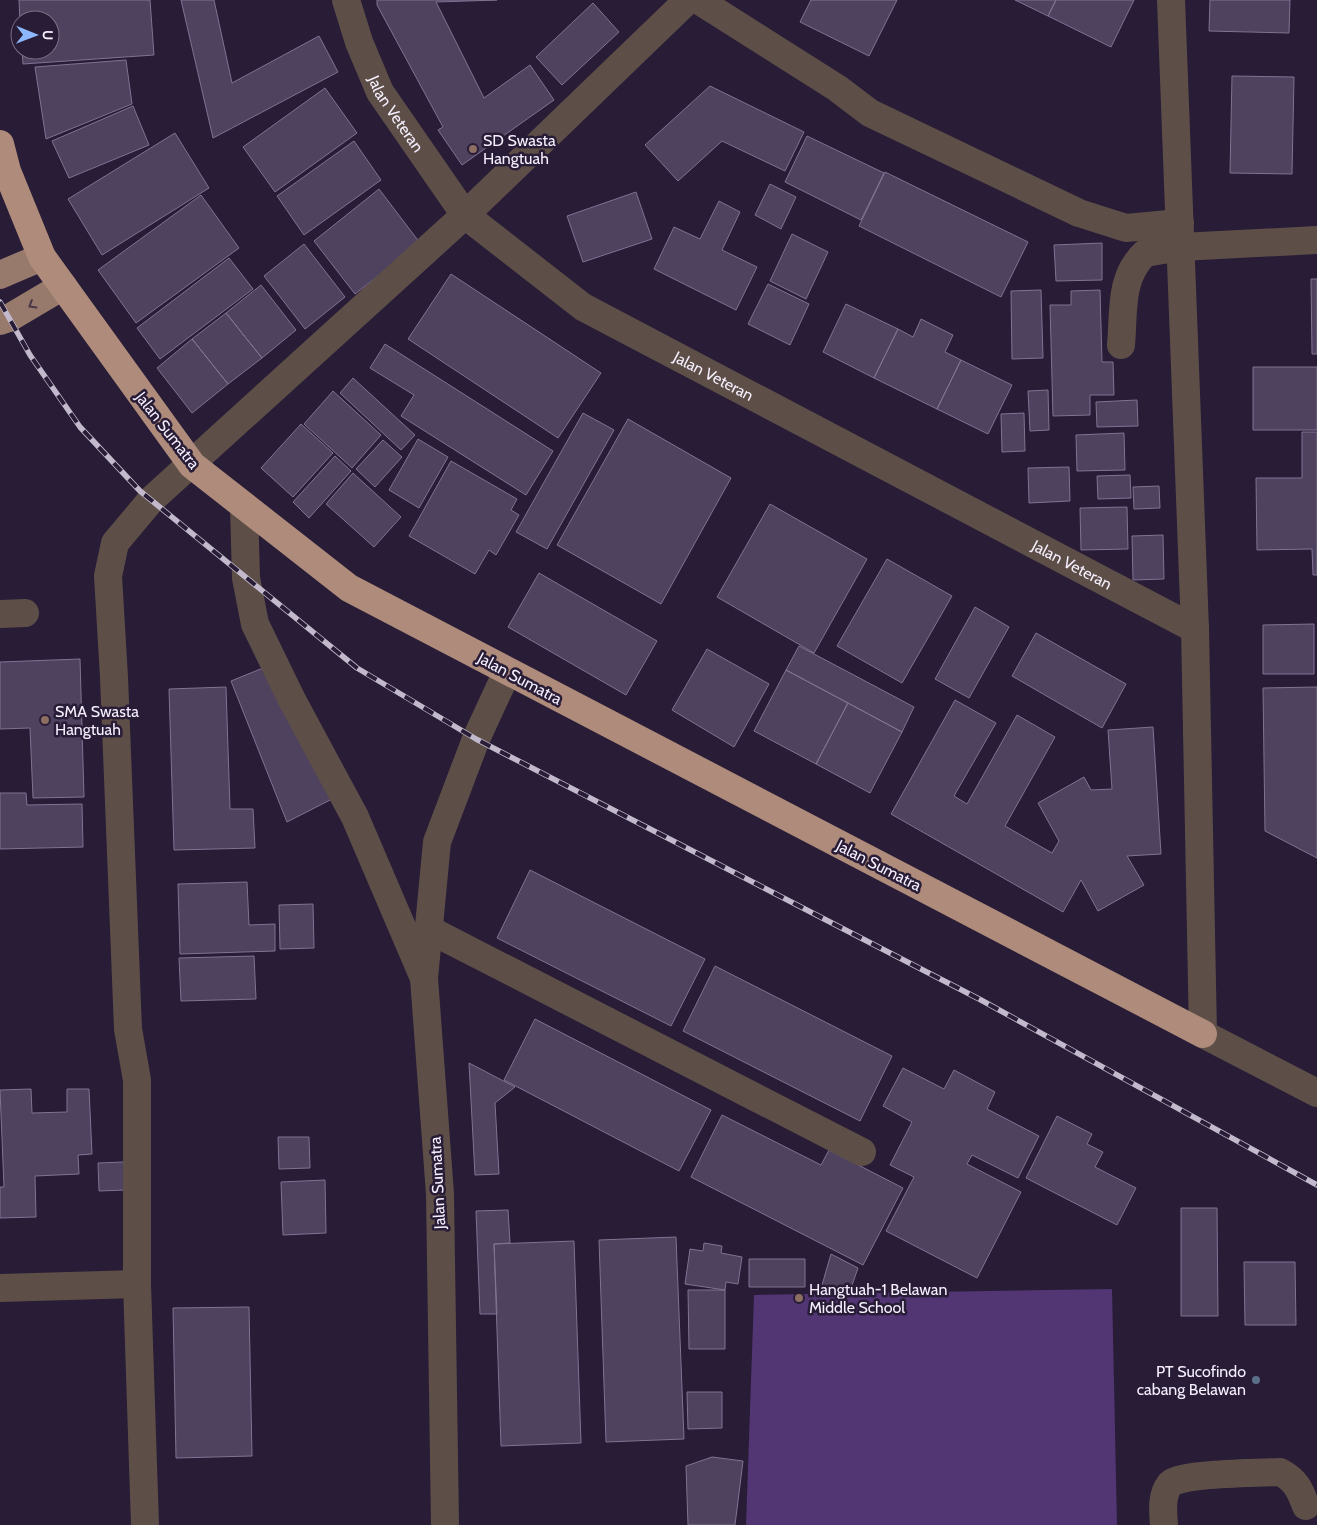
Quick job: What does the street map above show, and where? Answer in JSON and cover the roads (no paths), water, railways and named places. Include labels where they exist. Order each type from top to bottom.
[{"type":"highway","name":"Jalan Sumatra","points":[[0,144],[7,171],[42,257],[192,465],[349,588],[1203,1034]]},
{"type":"main road","points":[[0,275],[42,257]]},
{"type":"main road","points":[[0,320],[9,318],[63,286]]},
{"type":"street","name":"Jalan Veteran","points":[[346,0],[359,42],[380,92],[465,215],[583,307],[1196,629]]},
{"type":"street","points":[[145,1525],[137,1284],[137,1080],[128,1029],[114,677],[108,576],[114,543],[151,500],[192,465],[465,215],[688,0]]},
{"type":"street","points":[[698,0],[837,88],[870,113],[1079,213],[1126,228],[1180,235],[1317,240]]},
{"type":"street","points":[[1171,0],[1196,629],[1203,1034],[1317,1093]]},
{"type":"street","points":[[1121,345],[1126,282],[1132,269],[1145,253],[1180,235]]},
{"type":"street","points":[[244,506],[246,578],[255,624],[292,700],[355,817],[424,978]]},
{"type":"street","name":"Jalan Sumatra","points":[[445,1525],[440,1194],[424,978],[437,842],[476,739],[507,672]]},
{"type":"street","points":[[428,929],[862,1152]]},
{"type":"street","points":[[0,1288],[137,1284]]},
{"type":"street","points":[[1164,1525],[1165,1494],[1171,1483],[1186,1477],[1280,1472],[1299,1487],[1310,1509]]},
{"type":"railway","points":[[0,302],[30,355],[80,427],[140,491],[357,668],[476,739],[981,1000],[1317,1185]]},
{"type":"place","name":"SD Swasta Hangtuah","points":[[473,149]]},
{"type":"place","name":"SMA Swasta Hangtuah","points":[[45,720]]},
{"type":"place","name":"Hangtuah-1 Belawan Middle School","points":[[799,1298]]},
{"type":"place","name":"PT Sucofindo cabang Belawan","points":[[1256,1380]]}]
